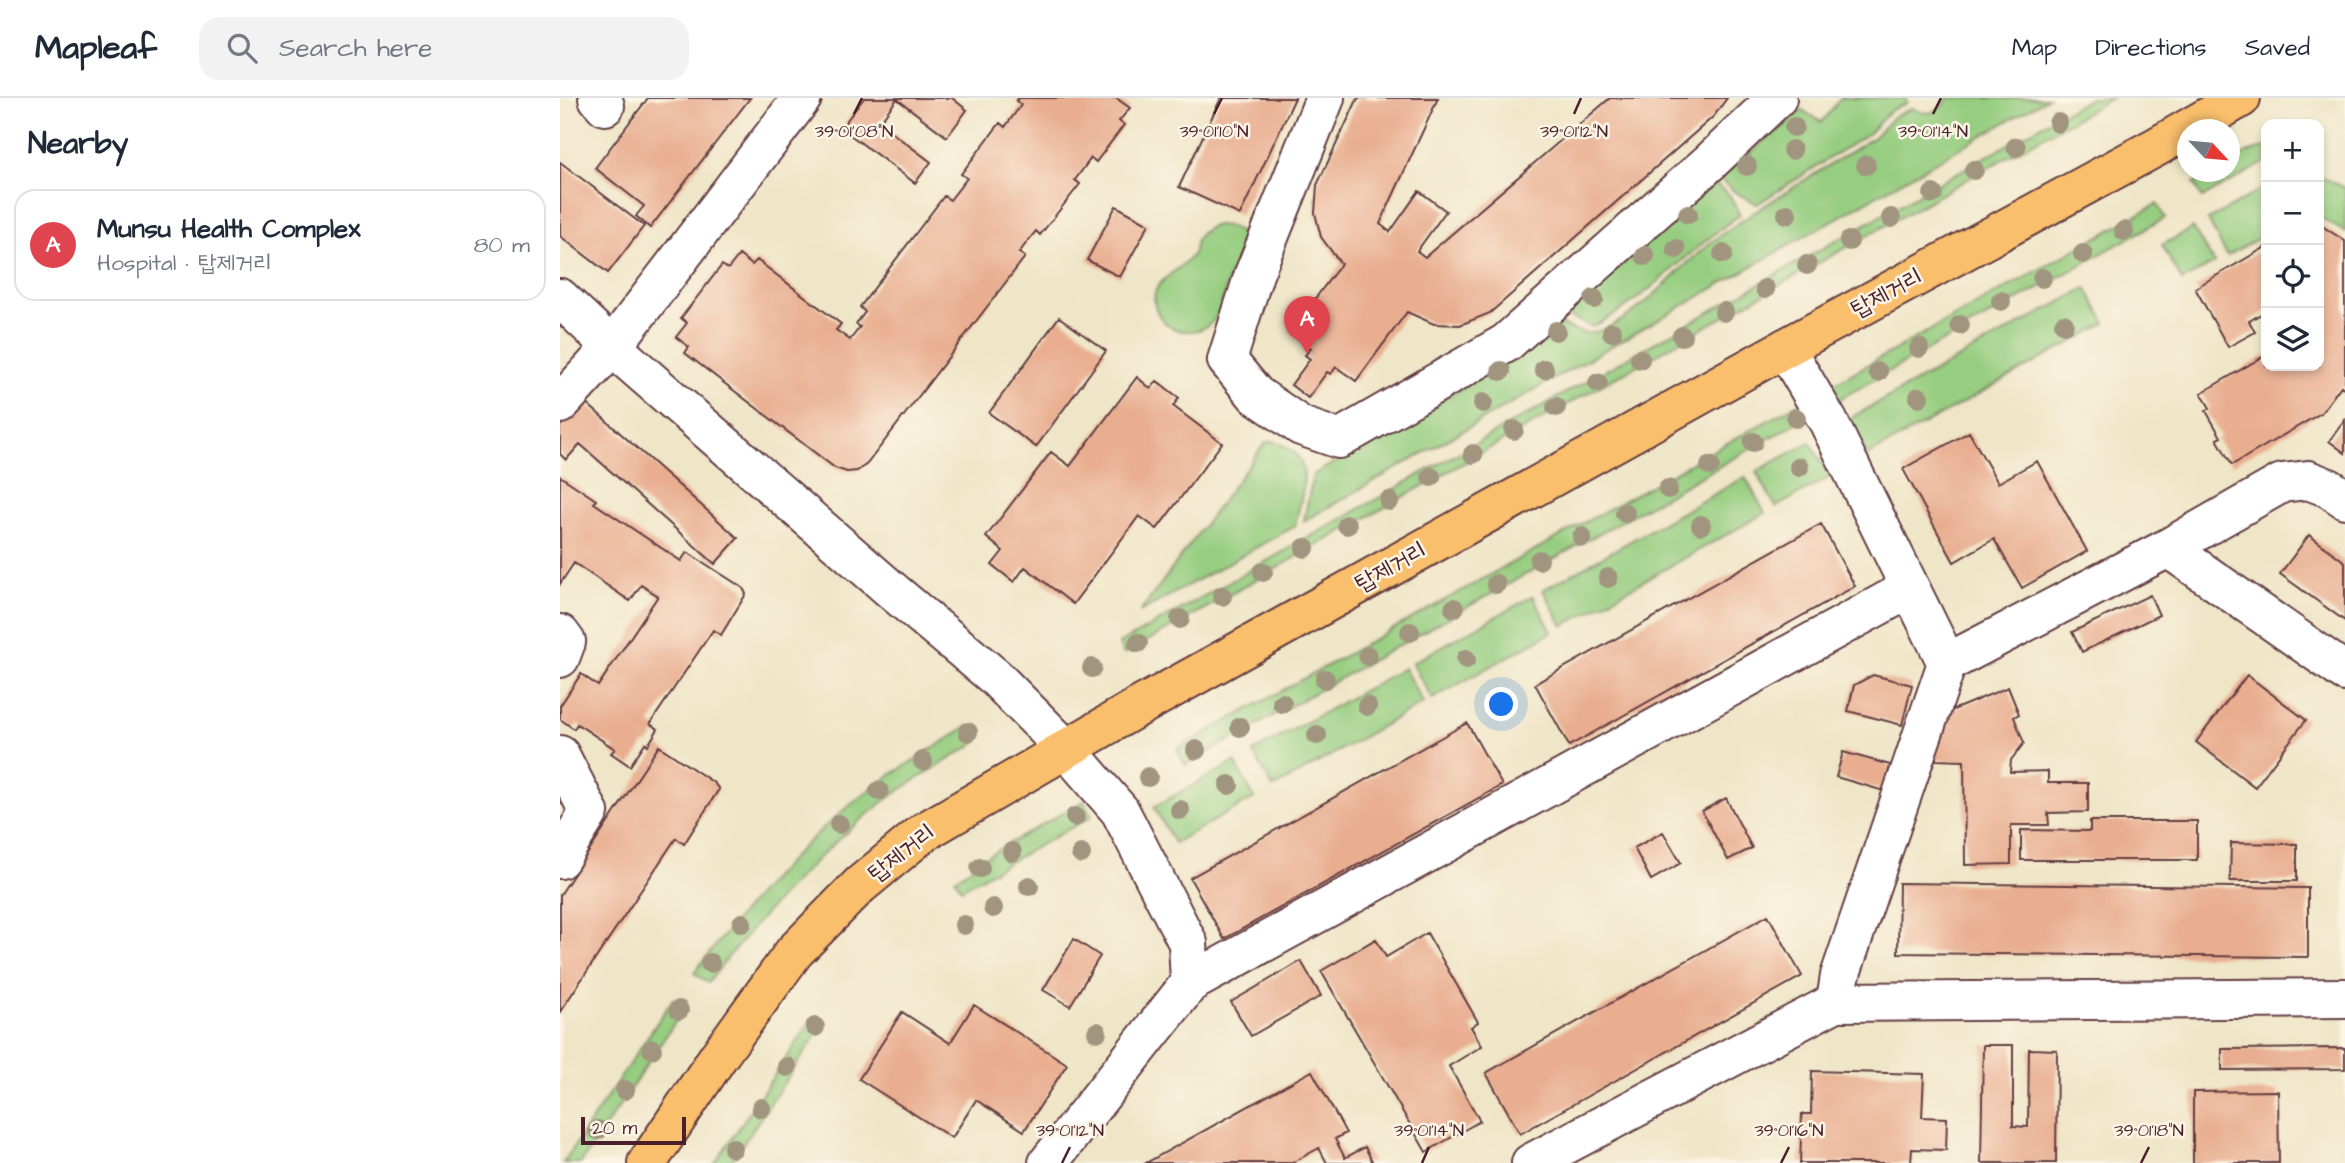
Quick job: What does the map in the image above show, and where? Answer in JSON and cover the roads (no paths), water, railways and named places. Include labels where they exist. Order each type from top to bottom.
[{"type":"main road","name":"탑제거리","points":[[647,1163],[718,1057],[794,952],[860,885],[924,832],[1066,749],[1785,348],[2156,147],[2241,98]]},
{"type":"street","points":[[560,404],[612,347],[802,98]]},
{"type":"street","points":[[1325,98],[1254,274],[1227,360],[1256,396],[1301,426],[1339,439],[1506,343],[1710,162],[1777,98]]},
{"type":"street","points":[[560,298],[612,347],[995,677],[1066,749],[1120,811],[1188,943],[1190,983]]},
{"type":"street","points":[[1785,348],[1828,421],[1947,663]]},
{"type":"street","points":[[1836,1002],[1840,976],[1947,663],[2168,548],[2283,483],[2308,480],[2329,488],[2345,499]]},
{"type":"street","points":[[2168,548],[2345,672]]},
{"type":"street","points":[[1048,1163],[1190,983],[1909,589]]},
{"type":"street","points":[[560,634],[566,642],[560,657]]},
{"type":"street","points":[[560,755],[589,812],[560,859]]},
{"type":"street","points":[[1531,1163],[1583,1150],[1836,1002],[2345,998]]},
{"type":"place","name":"Munsu Health Complex","points":[[1307,354]]}]
